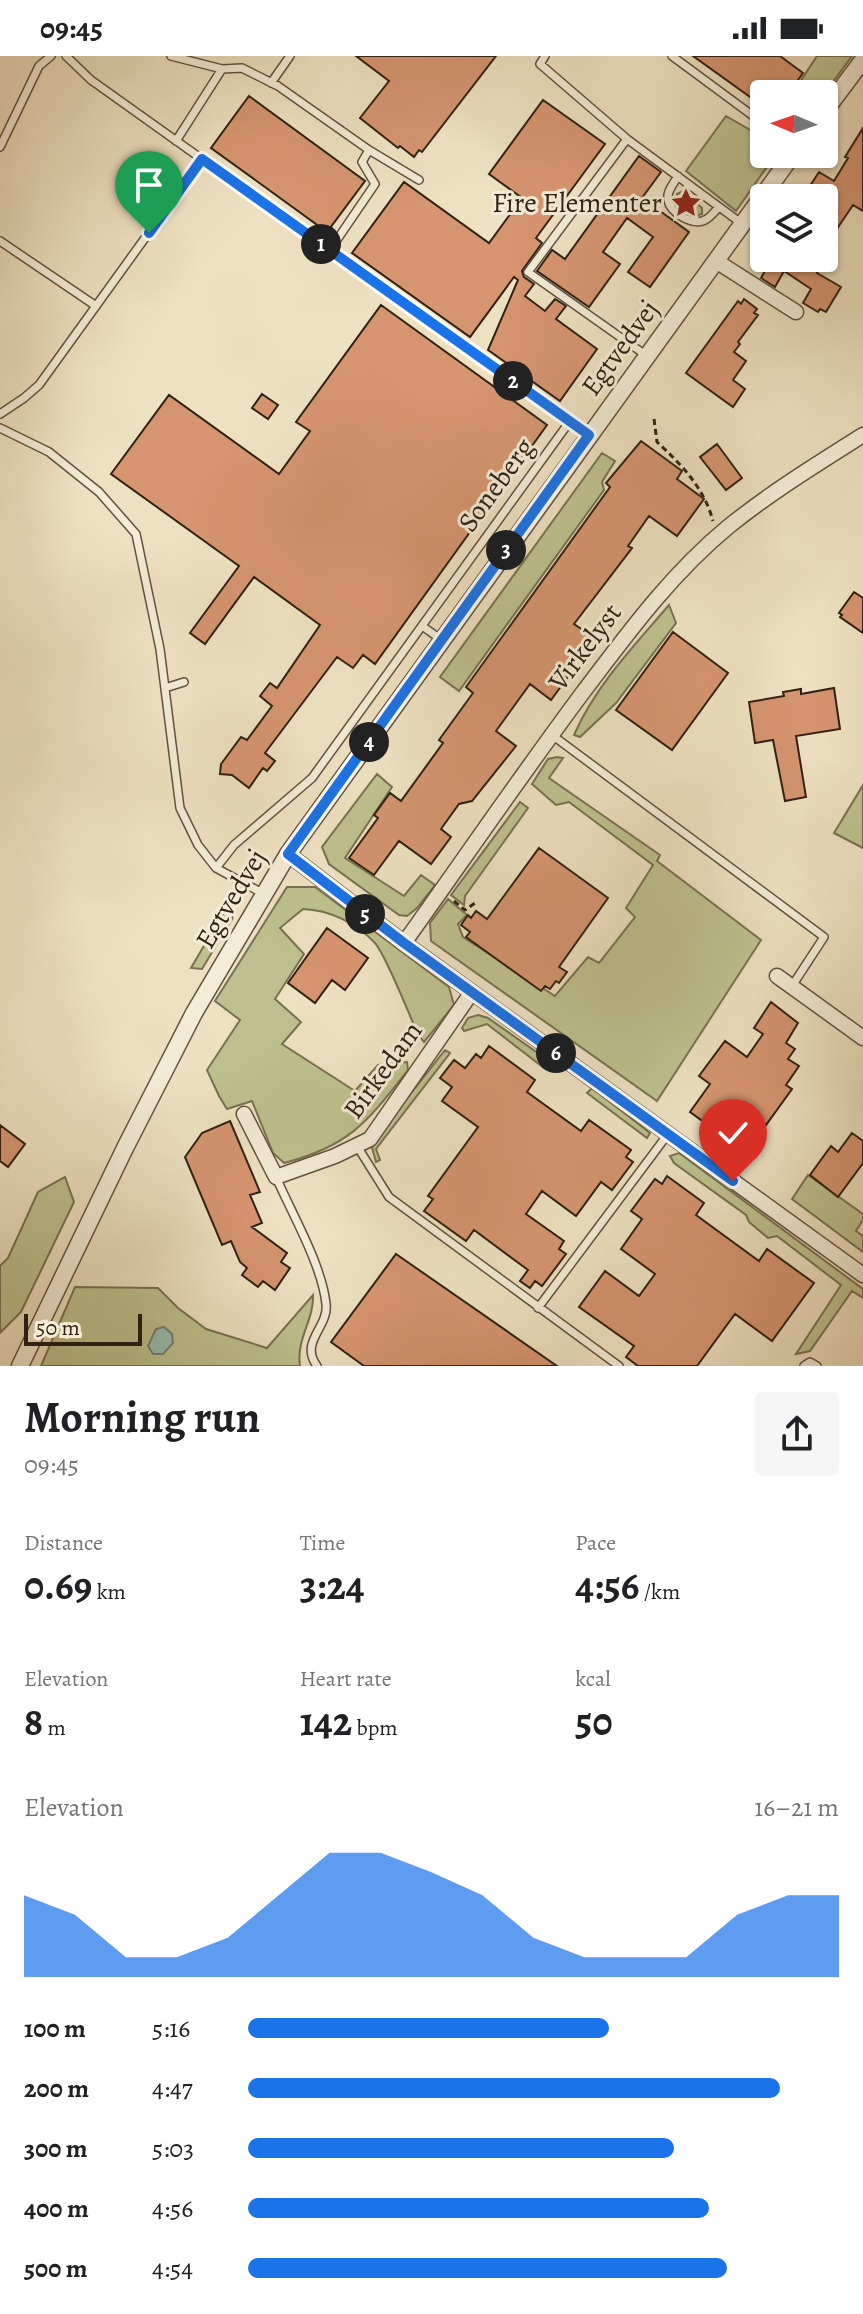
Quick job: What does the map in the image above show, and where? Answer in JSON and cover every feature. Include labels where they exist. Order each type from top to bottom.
[{"type":"street","points":[[838,93],[863,60]]},
{"type":"street","name":"Egtvedvej","points":[[20,1366],[194,1013],[288,854],[783,168]]},
{"type":"street","points":[[716,261],[796,312]]},
{"type":"street","name":"Virkelyst","points":[[404,943],[644,612],[717,537],[793,479],[863,435]]},
{"type":"street","points":[[288,854],[404,943],[863,1275]]},
{"type":"street","points":[[777,976],[863,1038]]},
{"type":"street","name":"Birkedam","points":[[276,1177],[335,1156],[370,1139],[472,992]]},
{"type":"street","points":[[244,1114],[276,1177]]},
{"type":"lane","points":[[0,147],[39,66],[51,56]]},
{"type":"lane","name":"Soneberg","points":[[66,56],[91,80],[570,421],[312,778],[234,845],[216,868]]},
{"type":"lane","points":[[171,56],[222,69],[242,68],[271,83],[419,180]]},
{"type":"lane","points":[[271,83],[290,56]]},
{"type":"lane","points":[[545,56],[540,64],[627,139],[742,224]]},
{"type":"lane","points":[[672,56],[750,114]]},
{"type":"lane","points":[[176,141],[222,69]]},
{"type":"lane","points":[[627,139],[528,272],[647,356]]},
{"type":"lane","points":[[330,250],[375,184],[362,162],[369,150]]},
{"type":"lane","points":[[0,414],[39,385],[202,159]]},
{"type":"lane","points":[[678,176],[669,190],[668,201],[685,219],[696,222],[706,220],[719,207]]},
{"type":"lane","points":[[0,241],[96,306]]},
{"type":"lane","points":[[570,421],[589,435]]},
{"type":"lane","points":[[0,428],[49,452],[99,492],[136,534],[149,589],[165,688],[180,808],[198,845],[216,868],[264,894]]},
{"type":"lane","points":[[422,626],[442,640]]},
{"type":"lane","points":[[165,688],[184,682]]},
{"type":"lane","points":[[552,735],[824,937],[792,986]]},
{"type":"lane","points":[[538,1308],[668,1134]]},
{"type":"lane","points":[[357,1145],[389,1197],[619,1366]]},
{"type":"lane","points":[[276,1177],[322,1282],[327,1307],[325,1320],[314,1333],[311,1344],[312,1360],[317,1366]]},
{"type":"lane","points":[[804,1366],[810,1362],[817,1366]]},
{"type":"path","points":[[654,419],[657,442],[700,489],[717,537]]},
{"type":"path","points":[[441,891],[465,910],[475,903]]},
{"type":"green space","points":[[817,56],[852,56],[834,80],[801,80]]},
{"type":"green space","points":[[726,116],[750,130],[750,168],[766,168],[755,184],[750,184],[750,191],[736,211],[686,171]]},
{"type":"green space","points":[[683,191],[702,208],[702,214],[691,217],[675,204],[677,194]]},
{"type":"green space","points":[[602,453],[615,461],[602,482],[604,490],[459,691],[440,677]]},
{"type":"green space","points":[[669,605],[676,623],[616,703],[580,737],[574,735],[604,683]]},
{"type":"green space","points":[[563,758],[549,778],[660,855],[657,861],[761,940],[657,1101],[431,941],[430,923],[448,899],[467,915],[458,924],[463,937],[555,996],[588,957],[599,963],[635,917],[626,908],[653,865],[569,802],[556,805],[532,784],[548,759]]},
{"type":"green space","points":[[377,774],[392,787],[345,858],[404,896],[421,875],[435,885],[407,916],[399,915],[329,864],[322,847]]},
{"type":"green space","points":[[863,785],[863,848],[834,833]]},
{"type":"green space","points":[[520,802],[528,808],[465,896],[464,905],[451,895]]},
{"type":"green space","points":[[287,887],[315,887],[449,987],[454,1005],[424,1042],[380,950],[360,929],[333,915],[303,909],[280,928],[304,954],[275,999],[301,1022],[282,1044],[355,1091],[378,1065],[407,1062],[408,1070],[355,1130],[325,1149],[284,1163],[273,1153],[252,1101],[227,1109],[207,1070],[240,1020],[215,1001]]},
{"type":"green space","points":[[229,903],[234,910],[232,919],[202,969],[191,968]]},
{"type":"green space","points":[[478,1015],[488,1018],[549,1061],[544,1068],[487,1024],[464,1031],[462,1028],[468,1018]]},
{"type":"green space","points":[[445,1050],[450,1053],[376,1149],[380,1160],[376,1162],[371,1144]]},
{"type":"green space","points":[[592,1088],[650,1133],[647,1138],[587,1093]]},
{"type":"green space","points":[[679,1153],[863,1289],[863,1298],[852,1291],[810,1351],[796,1354],[841,1285],[777,1236],[768,1238],[749,1222],[746,1215],[674,1163],[670,1156]]},
{"type":"green space","points":[[808,1175],[863,1214],[856,1231],[863,1236],[863,1252],[792,1199]]},
{"type":"green space","points":[[65,1177],[74,1202],[21,1312],[0,1333],[0,1266],[8,1258],[38,1192]]},
{"type":"green space","points":[[75,1287],[158,1288],[206,1329],[267,1348],[313,1295],[313,1304],[300,1347],[300,1366],[41,1366]]},
{"type":"water","points":[[164,1327],[172,1334],[173,1343],[163,1354],[153,1354],[148,1346],[156,1329]]},
{"type":"building","points":[[356,56],[496,56],[422,152],[419,150],[414,157],[360,118],[389,81]]},
{"type":"building","points":[[693,56],[780,56],[803,73],[798,80],[750,80],[750,97]]},
{"type":"building","points":[[249,96],[365,181],[327,232],[211,148]]},
{"type":"building","points":[[543,100],[605,144],[536,238],[542,243],[522,271],[524,277],[534,284],[525,296],[545,311],[555,299],[566,306],[556,319],[597,349],[560,401],[488,350],[518,280],[514,277],[470,337],[352,253],[404,182],[489,243],[522,198],[489,174]]},
{"type":"building","points":[[863,128],[863,211],[853,205],[838,227],[838,184],[811,184],[819,172],[834,181],[848,158],[845,157]]},
{"type":"building","points":[[639,156],[661,172],[642,198],[689,232],[650,287],[628,272],[653,237],[627,218],[603,252],[620,264],[589,307],[537,271],[552,250],[565,259]]},
{"type":"building","points":[[764,272],[783,272],[775,287],[761,278]]},
{"type":"building","points":[[786,272],[818,272],[841,287],[826,312],[820,309],[818,312],[803,303],[811,289]]},
{"type":"building","points":[[744,299],[757,309],[754,313],[758,315],[734,352],[746,361],[733,380],[745,389],[733,407],[686,373],[738,301],[741,304]]},
{"type":"building","points":[[381,305],[547,425],[375,664],[363,655],[353,668],[337,657],[265,753],[275,761],[267,771],[263,768],[249,788],[232,775],[220,774],[221,764],[241,737],[247,740],[272,706],[260,696],[270,683],[277,688],[320,625],[254,577],[205,644],[190,633],[239,566],[111,474],[169,395],[279,474],[310,431],[296,422]]},
{"type":"building","points":[[262,394],[278,405],[268,419],[252,408]]},
{"type":"building","points":[[641,441],[682,471],[677,479],[704,499],[677,536],[649,516],[628,546],[632,548],[574,624],[593,637],[588,644],[590,646],[564,676],[567,678],[551,700],[530,684],[496,731],[516,746],[472,801],[459,804],[441,829],[451,837],[431,864],[399,841],[374,875],[349,858],[378,818],[374,815],[390,793],[401,801],[443,743],[439,740],[473,693],[466,687],[610,487],[606,483]]},
{"type":"building","points":[[717,444],[742,478],[726,490],[700,457]]},
{"type":"building","points":[[854,592],[863,598],[863,633],[840,617],[842,615],[839,613]]},
{"type":"building","points":[[673,632],[728,673],[672,750],[616,710]]},
{"type":"building","points":[[834,688],[840,729],[796,736],[806,797],[785,801],[773,740],[755,743],[749,702],[784,696],[783,692],[801,689],[801,694]]},
{"type":"building","points":[[539,848],[608,898],[559,967],[567,972],[559,983],[556,981],[550,989],[545,986],[541,991],[466,937],[470,932],[461,925],[468,915],[471,918],[476,911],[487,919]]},
{"type":"building","points":[[327,928],[368,958],[345,990],[332,980],[315,1003],[288,983]]},
{"type":"building","points":[[771,1002],[798,1023],[786,1043],[795,1049],[788,1059],[799,1066],[786,1085],[792,1089],[766,1125],[750,1113],[730,1141],[690,1112],[710,1084],[699,1076],[725,1041],[747,1057],[763,1034],[754,1028]]},
{"type":"building","points":[[489,1046],[535,1080],[527,1092],[581,1131],[589,1120],[631,1150],[626,1157],[633,1162],[612,1190],[601,1182],[576,1216],[542,1191],[526,1214],[564,1241],[559,1249],[566,1254],[542,1286],[535,1281],[530,1288],[520,1281],[528,1270],[474,1230],[466,1241],[424,1211],[433,1199],[428,1196],[478,1127],[442,1101],[452,1087],[440,1078],[454,1060],[465,1068],[476,1054],[481,1058]]},
{"type":"building","points":[[230,1121],[260,1192],[250,1195],[262,1223],[252,1227],[287,1253],[281,1262],[290,1268],[275,1290],[263,1281],[258,1287],[242,1275],[247,1268],[240,1262],[231,1241],[222,1245],[185,1157],[202,1133]]},
{"type":"building","points":[[0,1125],[25,1144],[8,1167],[0,1161]]},
{"type":"building","points":[[852,1133],[863,1141],[863,1163],[838,1197],[810,1175],[831,1146],[838,1152]]},
{"type":"building","points":[[667,1176],[704,1203],[696,1215],[759,1261],[767,1249],[814,1283],[772,1341],[735,1314],[697,1366],[638,1366],[626,1357],[634,1346],[579,1307],[605,1271],[639,1296],[655,1274],[621,1249],[642,1219],[631,1211],[655,1179],[662,1184]]},
{"type":"building","points":[[396,1254],[557,1366],[364,1366],[331,1342]]},
{"type":"place","name":"Fire Elementer","points":[[686,203]]},
{"type":"route","points":[[149,233],[202,159],[589,435],[288,854],[404,943],[733,1181]]}]
